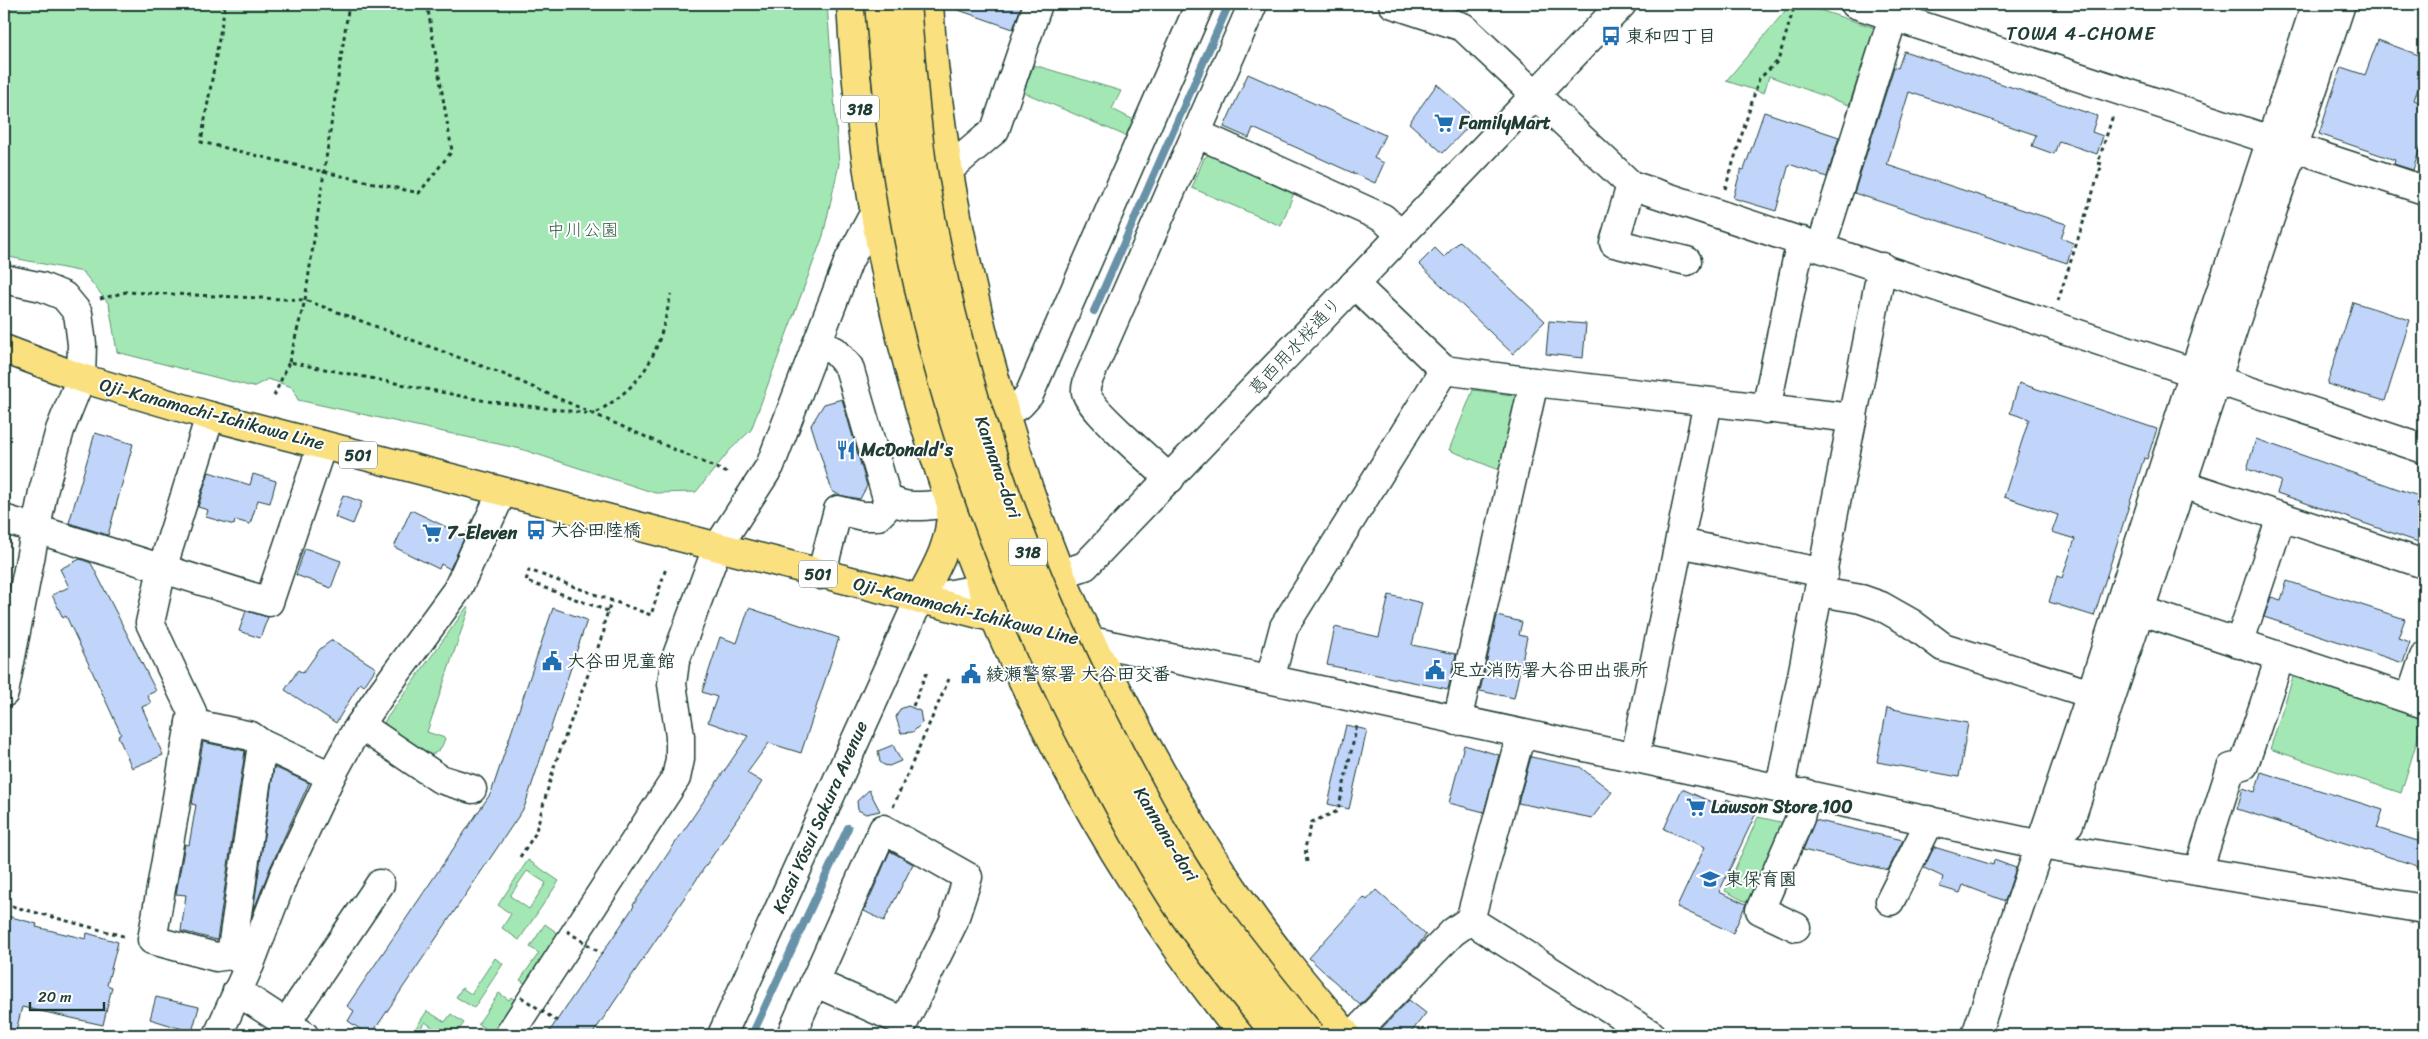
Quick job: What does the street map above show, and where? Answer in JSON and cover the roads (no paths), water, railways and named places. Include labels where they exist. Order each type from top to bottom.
[{"type":"main road","name":"318","points":[[851,4],[853,47],[874,214],[910,369],[951,503],[983,589],[1051,739],[1123,864],[1213,998],[1242,1035]]},
{"type":"main road","name":"Kannana-dori","points":[[879,4],[889,114],[911,255],[939,371],[979,500],[1053,680],[1074,724],[1125,816],[1189,923],[1277,1035]]},
{"type":"main road","name":"Kannana-dori","points":[[906,4],[915,112],[936,241],[966,366],[986,434],[1004,490],[1040,583],[1100,716],[1152,812],[1212,910],[1311,1035]]},
{"type":"main road","name":"318","points":[[929,4],[935,83],[947,171],[973,296],[1022,472],[1061,574],[1091,642],[1180,805],[1212,857],[1276,949],[1347,1035]]},
{"type":"main road","name":"Oji-Kanamachi-Ichikawa Line","points":[[4,349],[81,378],[210,416],[996,620],[1091,642]]},
{"type":"main road","points":[[919,600],[944,551],[952,522],[951,503]]},
{"type":"street","points":[[947,171],[995,130],[1038,4]]},
{"type":"street","points":[[1004,412],[1020,405],[1029,395],[1200,4]]},
{"type":"street","points":[[1170,479],[1090,402],[1086,392],[1088,380],[1198,134],[1253,4]]},
{"type":"street","points":[[1393,4],[1463,27],[1631,185],[2424,449]]},
{"type":"street","name":"葛西用水桜通り","points":[[919,600],[1061,574],[1085,566],[1622,4]]},
{"type":"street","points":[[1855,4],[2424,190]]},
{"type":"street","points":[[2282,144],[2316,4]]},
{"type":"street","points":[[2041,845],[2069,824],[2130,608],[2205,376],[2282,144],[2341,4]]},
{"type":"street","points":[[1766,409],[1797,260],[1812,244],[1893,17]]},
{"type":"street","points":[[1198,134],[1382,218],[1401,235]]},
{"type":"street","points":[[1631,185],[1614,243],[1687,261]]},
{"type":"street","points":[[509,1035],[662,803],[676,778],[680,759],[680,736],[672,684],[675,661],[717,548],[770,466],[849,260],[874,214]]},
{"type":"street","points":[[1796,927],[1760,910],[1800,818],[1792,791],[1822,582],[1882,267]]},
{"type":"street","points":[[4,279],[42,287],[64,296],[74,307],[80,324],[81,378],[60,430],[42,492],[4,693]]},
{"type":"street","points":[[1354,284],[1444,370],[1853,418]]},
{"type":"street","points":[[817,344],[835,351],[849,367],[888,498],[885,509],[878,516],[862,516],[838,510],[821,575]]},
{"type":"street","points":[[1270,679],[1284,627],[1444,370]]},
{"type":"street","points":[[1976,1035],[2091,694],[2130,608],[2182,484],[2205,376]]},
{"type":"street","points":[[1457,721],[1534,382]]},
{"type":"street","points":[[1635,757],[1708,402]]},
{"type":"street","points":[[210,416],[162,570],[150,624],[192,712],[152,940],[216,957],[241,959]]},
{"type":"street","points":[[4,519],[269,602],[322,445]]},
{"type":"street","points":[[2182,484],[2424,564]]},
{"type":"street","points":[[241,959],[284,875],[331,776],[360,724],[457,590],[502,492]]},
{"type":"street","points":[[888,498],[896,504],[909,506],[951,503]]},
{"type":"street","points":[[2239,644],[2280,517]]},
{"type":"street","points":[[1680,542],[1822,582],[1880,606],[1911,623],[1943,647],[2091,694]]},
{"type":"street","name":"Kasai Yōsui Sakura Avenue","points":[[722,1035],[919,600]]},
{"type":"street","points":[[2130,608],[2417,702],[2424,656]]},
{"type":"street","points":[[1091,642],[2041,845],[2424,909]]},
{"type":"street","points":[[2198,871],[2231,768],[2244,765],[2280,657]]},
{"type":"street","points":[[190,724],[250,736],[262,744],[331,776]]},
{"type":"street","points":[[360,724],[440,779],[472,789]]},
{"type":"street","points":[[1352,1035],[1453,932],[1470,920],[1521,734]]},
{"type":"street","points":[[218,1035],[237,992],[262,744]]},
{"type":"street","points":[[1890,901],[1925,831],[1928,820]]},
{"type":"street","points":[[791,1035],[814,982],[883,829],[968,877],[953,923],[904,1022],[814,982]]},
{"type":"street","points":[[237,992],[295,1029],[380,884]]},
{"type":"street","points":[[1470,920],[1652,1035]]},
{"type":"waterway","points":[[1094,311],[1229,4]]},
{"type":"waterway","points":[[752,1035],[848,828]]},
{"type":"place","name":"東和四丁目","points":[[1611,36]]},
{"type":"place","name":"FamilyMart","points":[[1444,123]]},
{"type":"place","name":"McDonald's","points":[[846,450]]},
{"type":"place","name":"大谷田陸橋","points":[[536,530]]},
{"type":"place","name":"7-Eleven","points":[[432,533]]},
{"type":"place","name":"大谷田児童館","points":[[552,661]]},
{"type":"place","name":"足立消防署大谷田出張所","points":[[1435,670]]},
{"type":"place","name":"綾瀬警察署 大谷田交番","points":[[971,674]]},
{"type":"place","name":"Lawson Store 100","points":[[1696,807]]},
{"type":"place","name":"東保育園","points":[[1710,879]]},
{"type":"district","name":"TOWA 4-CHOME","points":[[2081,33]]},
{"type":"park label","name":"中川公園","points":[[583,230]]}]
